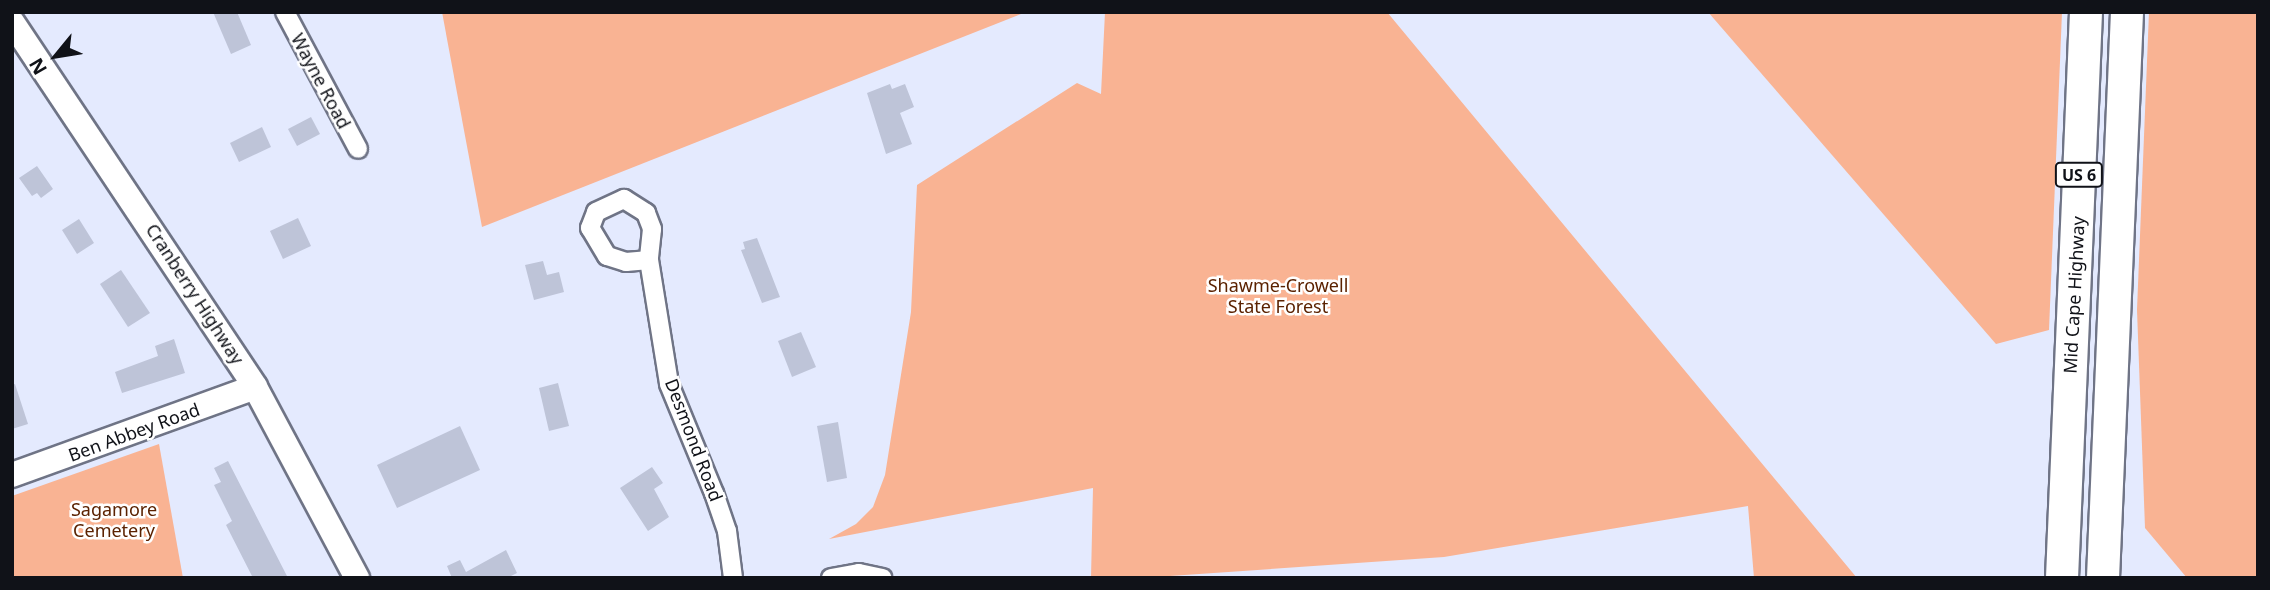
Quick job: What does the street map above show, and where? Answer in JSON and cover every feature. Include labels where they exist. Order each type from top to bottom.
[{"type":"highway","name":"Mid Cape Highway","points":[[2062,578],[2087,12]]},
{"type":"highway","name":"US 6","points":[[2103,578],[2127,12]]},
{"type":"main road","name":"Cranberry Highway","points":[[12,22],[255,387],[357,578]]},
{"type":"main road","name":"Ben Abbey Road","points":[[12,475],[255,387]]},
{"type":"street","name":"Wayne Road","points":[[285,12],[358,149]]},
{"type":"street","name":"Desmond Road","points":[[649,260],[669,384],[727,531],[733,578]]},
{"type":"street","points":[[831,578],[859,573],[882,578]]},
{"type":"green space","points":[[442,12],[1026,12],[482,227]]},
{"type":"green space","name":"Shawme-Crowell State Forest","points":[[1105,12],[1387,12],[1857,578],[1754,578],[1748,506],[1444,557],[1141,578],[1091,578],[1093,488],[829,539],[856,524],[873,507],[885,475],[911,312],[917,185],[1077,83],[1101,94]]},
{"type":"green space","points":[[1708,12],[2062,12],[2049,330],[1996,344]]},
{"type":"green space","points":[[2149,12],[2258,12],[2258,578],[2187,578],[2145,528],[2137,310]]},
{"type":"green space","name":"Sagamore Cemetery","points":[[159,444],[183,578],[12,578],[12,496]]},
{"type":"building","points":[[213,12],[237,12],[251,45],[231,54]]},
{"type":"building","points":[[890,84],[892,89],[905,84],[914,107],[900,113],[912,144],[886,154],[867,93]]},
{"type":"building","points":[[311,117],[320,134],[297,146],[288,129]]},
{"type":"building","points":[[262,127],[271,147],[239,162],[230,143]]},
{"type":"building","points":[[37,166],[53,189],[41,198],[37,193],[32,196],[19,178]]},
{"type":"building","points":[[298,218],[311,246],[283,259],[270,231]]},
{"type":"building","points":[[79,219],[94,243],[77,254],[62,230]]},
{"type":"building","points":[[757,238],[780,297],[762,303],[741,250],[745,249],[743,242]]},
{"type":"building","points":[[543,261],[547,275],[559,272],[564,292],[534,300],[525,265]]},
{"type":"building","points":[[121,270],[150,313],[128,327],[100,284]]},
{"type":"building","points":[[801,332],[816,367],[792,377],[778,341]]},
{"type":"building","points":[[174,339],[185,373],[122,393],[115,372],[158,356],[155,346]]},
{"type":"building","points":[[558,383],[569,426],[549,431],[539,388]]},
{"type":"building","points":[[15,384],[28,424],[12,429],[12,385]]},
{"type":"building","points":[[838,422],[847,478],[827,482],[817,426]]},
{"type":"building","points":[[460,426],[480,470],[397,508],[377,465]]},
{"type":"building","points":[[228,461],[288,578],[253,578],[226,525],[232,521],[214,485],[221,482],[214,468]]},
{"type":"building","points":[[652,467],[663,483],[654,489],[669,517],[648,531],[620,488]]},
{"type":"building","points":[[506,550],[517,573],[507,578],[452,578],[447,566],[460,560],[466,572]]}]
